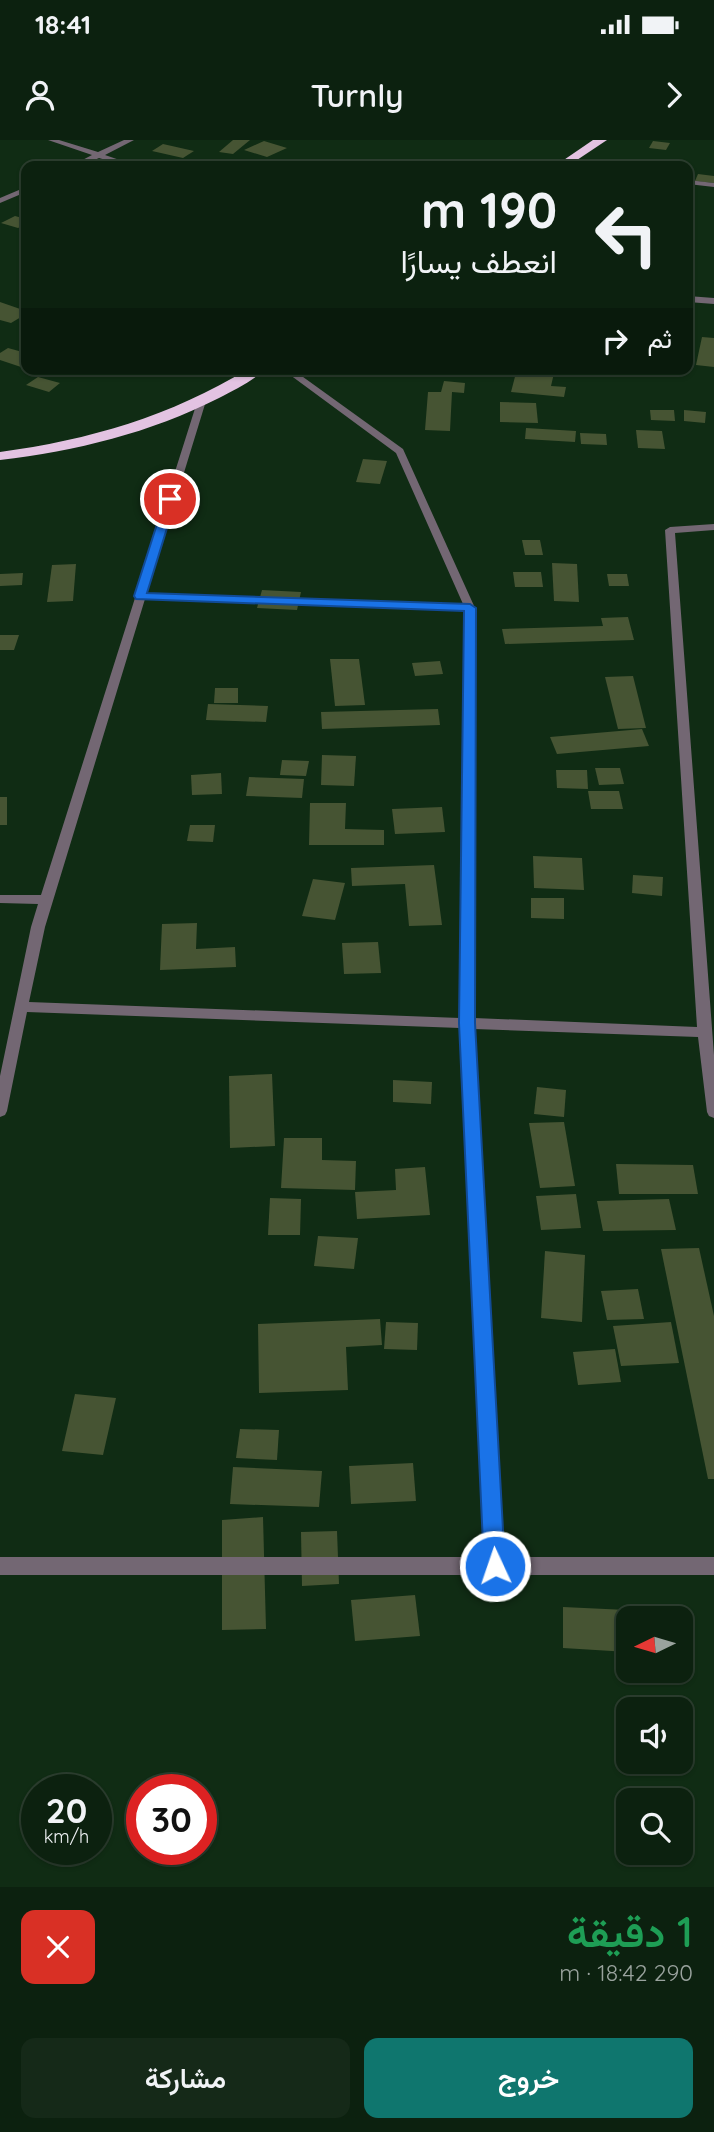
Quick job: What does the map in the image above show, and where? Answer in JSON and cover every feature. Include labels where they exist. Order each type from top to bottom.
[{"type":"highway","points":[[574,161],[601,140]]},
{"type":"highway","points":[[0,456],[80,444],[142,426],[201,401],[247,375]]},
{"type":"street","points":[[52,140],[117,161]]},
{"type":"street","points":[[86,161],[131,140]]},
{"type":"street","points":[[693,183],[714,185]]},
{"type":"street","points":[[0,201],[21,191]]},
{"type":"street","points":[[693,299],[714,301]]},
{"type":"street","points":[[294,375],[400,451],[470,608],[467,1023],[495,1566]]},
{"type":"street","points":[[0,1111],[46,900],[201,401]]},
{"type":"street","points":[[714,527],[670,530],[704,1032],[714,1112]]},
{"type":"street","points":[[140,596],[470,608]]},
{"type":"street","points":[[0,899],[46,900]]},
{"type":"street","points":[[22,1007],[704,1032]]},
{"type":"street","points":[[0,1566],[714,1566]]},
{"type":"building","points":[[233,140],[250,140],[233,154],[219,152]]},
{"type":"building","points":[[264,141],[287,148],[267,157],[244,150]]},
{"type":"building","points":[[653,141],[670,143],[666,150],[649,148]]},
{"type":"building","points":[[163,144],[194,151],[183,158],[152,151]]},
{"type":"building","points":[[698,174],[714,176],[714,183],[695,181]]},
{"type":"building","points":[[15,216],[21,218],[21,226],[18,228],[1,223]]},
{"type":"building","points":[[0,302],[21,309],[21,317],[11,323],[0,320]]},
{"type":"building","points":[[702,337],[714,338],[714,367],[696,365]]},
{"type":"building","points":[[8,348],[21,352],[21,367],[0,360],[0,353]]},
{"type":"building","points":[[515,375],[554,375],[551,386],[566,387],[564,397],[511,392]]},
{"type":"building","points":[[38,377],[60,383],[49,392],[26,385]]},
{"type":"building","points":[[444,381],[465,383],[464,393],[452,392],[450,431],[425,430],[428,392],[441,392]]},
{"type":"building","points":[[500,402],[536,403],[538,423],[500,422]]},
{"type":"building","points":[[650,410],[674,410],[675,421],[651,420]]},
{"type":"building","points":[[684,410],[706,412],[705,423],[684,421]]},
{"type":"building","points":[[526,428],[576,431],[575,442],[525,439]]},
{"type":"building","points":[[636,430],[662,431],[665,449],[638,448]]},
{"type":"building","points":[[580,433],[606,434],[607,445],[581,444]]},
{"type":"building","points":[[363,459],[387,461],[380,484],[356,482]]},
{"type":"building","points":[[522,540],[540,540],[543,555],[525,555]]},
{"type":"building","points":[[552,563],[577,564],[579,602],[554,601]]},
{"type":"building","points":[[76,564],[73,601],[47,602],[52,565]]},
{"type":"building","points":[[513,572],[541,572],[543,587],[515,587]]},
{"type":"building","points":[[23,573],[22,585],[0,586],[0,574]]},
{"type":"building","points":[[607,574],[627,574],[629,586],[609,586]]},
{"type":"building","points":[[262,590],[301,592],[297,610],[257,608]]},
{"type":"building","points":[[628,617],[634,640],[505,644],[502,629],[603,626],[601,618]]},
{"type":"building","points":[[0,635],[19,635],[14,650],[0,650]]},
{"type":"building","points":[[330,659],[359,659],[365,705],[335,706]]},
{"type":"building","points":[[440,661],[443,674],[415,676],[412,663]]},
{"type":"building","points":[[633,676],[646,728],[618,729],[605,677]]},
{"type":"building","points":[[215,688],[238,688],[238,703],[214,703]]},
{"type":"building","points":[[208,704],[268,706],[266,722],[206,720]]},
{"type":"building","points":[[438,709],[440,725],[322,729],[321,712]]},
{"type":"building","points":[[642,729],[649,746],[557,754],[550,737]]},
{"type":"building","points":[[322,755],[356,756],[354,786],[321,785]]},
{"type":"building","points":[[282,760],[309,761],[306,776],[280,775]]},
{"type":"building","points":[[595,768],[620,768],[624,784],[599,785]]},
{"type":"building","points":[[556,770],[587,770],[588,789],[557,788]]},
{"type":"building","points":[[221,773],[222,794],[192,795],[191,775]]},
{"type":"building","points":[[249,777],[304,779],[302,798],[246,796]]},
{"type":"building","points":[[588,791],[619,791],[623,809],[591,809]]},
{"type":"building","points":[[0,797],[7,797],[7,825],[0,825]]},
{"type":"building","points":[[310,803],[346,803],[345,829],[384,830],[384,845],[309,845]]},
{"type":"building","points":[[442,807],[445,832],[395,834],[392,809]]},
{"type":"building","points":[[190,825],[215,825],[213,842],[187,841]]},
{"type":"building","points":[[533,856],[582,858],[584,890],[534,888]]},
{"type":"building","points":[[434,865],[442,925],[409,926],[405,884],[352,886],[351,868]]},
{"type":"building","points":[[633,875],[663,877],[662,896],[632,893]]},
{"type":"building","points":[[313,879],[345,883],[335,920],[302,916]]},
{"type":"building","points":[[531,898],[564,898],[564,919],[531,918]]},
{"type":"building","points":[[197,923],[196,949],[235,947],[236,967],[160,970],[162,924]]},
{"type":"building","points":[[378,942],[381,973],[344,974],[342,943]]},
{"type":"building","points":[[272,1074],[275,1146],[230,1148],[229,1076]]},
{"type":"building","points":[[393,1080],[432,1082],[431,1104],[393,1102]]},
{"type":"building","points":[[537,1087],[566,1090],[564,1117],[534,1114]]},
{"type":"building","points":[[564,1122],[575,1186],[540,1188],[529,1123]]},
{"type":"building","points":[[284,1138],[322,1138],[322,1160],[356,1161],[355,1190],[281,1188]]},
{"type":"building","points":[[616,1164],[693,1165],[698,1194],[619,1194]]},
{"type":"building","points":[[425,1167],[430,1215],[357,1219],[355,1192],[396,1190],[395,1169]]},
{"type":"building","points":[[576,1194],[581,1228],[541,1230],[536,1196]]},
{"type":"building","points":[[270,1198],[301,1199],[300,1235],[268,1235]]},
{"type":"building","points":[[669,1199],[676,1230],[603,1231],[597,1201]]},
{"type":"building","points":[[318,1236],[358,1238],[354,1269],[314,1266]]},
{"type":"building","points":[[699,1248],[714,1316],[714,1479],[708,1479],[661,1249]]},
{"type":"building","points":[[545,1251],[585,1255],[582,1322],[541,1318]]},
{"type":"building","points":[[638,1289],[644,1319],[607,1320],[601,1291]]},
{"type":"building","points":[[380,1319],[382,1345],[346,1347],[348,1390],[259,1393],[258,1324]]},
{"type":"building","points":[[386,1322],[418,1323],[417,1350],[384,1349]]},
{"type":"building","points":[[671,1322],[679,1363],[621,1366],[613,1326]]},
{"type":"building","points":[[615,1349],[621,1382],[578,1385],[573,1352]]},
{"type":"building","points":[[75,1394],[116,1398],[103,1455],[62,1451]]},
{"type":"building","points":[[240,1429],[279,1430],[277,1460],[236,1458]]},
{"type":"building","points":[[413,1463],[416,1501],[351,1504],[349,1466]]},
{"type":"building","points":[[233,1467],[322,1471],[319,1507],[230,1504]]},
{"type":"building","points":[[263,1517],[266,1629],[222,1630],[222,1520]]},
{"type":"building","points":[[337,1531],[339,1584],[302,1586],[301,1532]]},
{"type":"building","points":[[415,1595],[420,1636],[355,1641],[351,1600]]},
{"type":"building","points":[[563,1607],[616,1609],[616,1651],[563,1648]]},
{"type":"route","points":[[170,499],[140,596],[470,608],[467,1023],[495,1566]]}]
